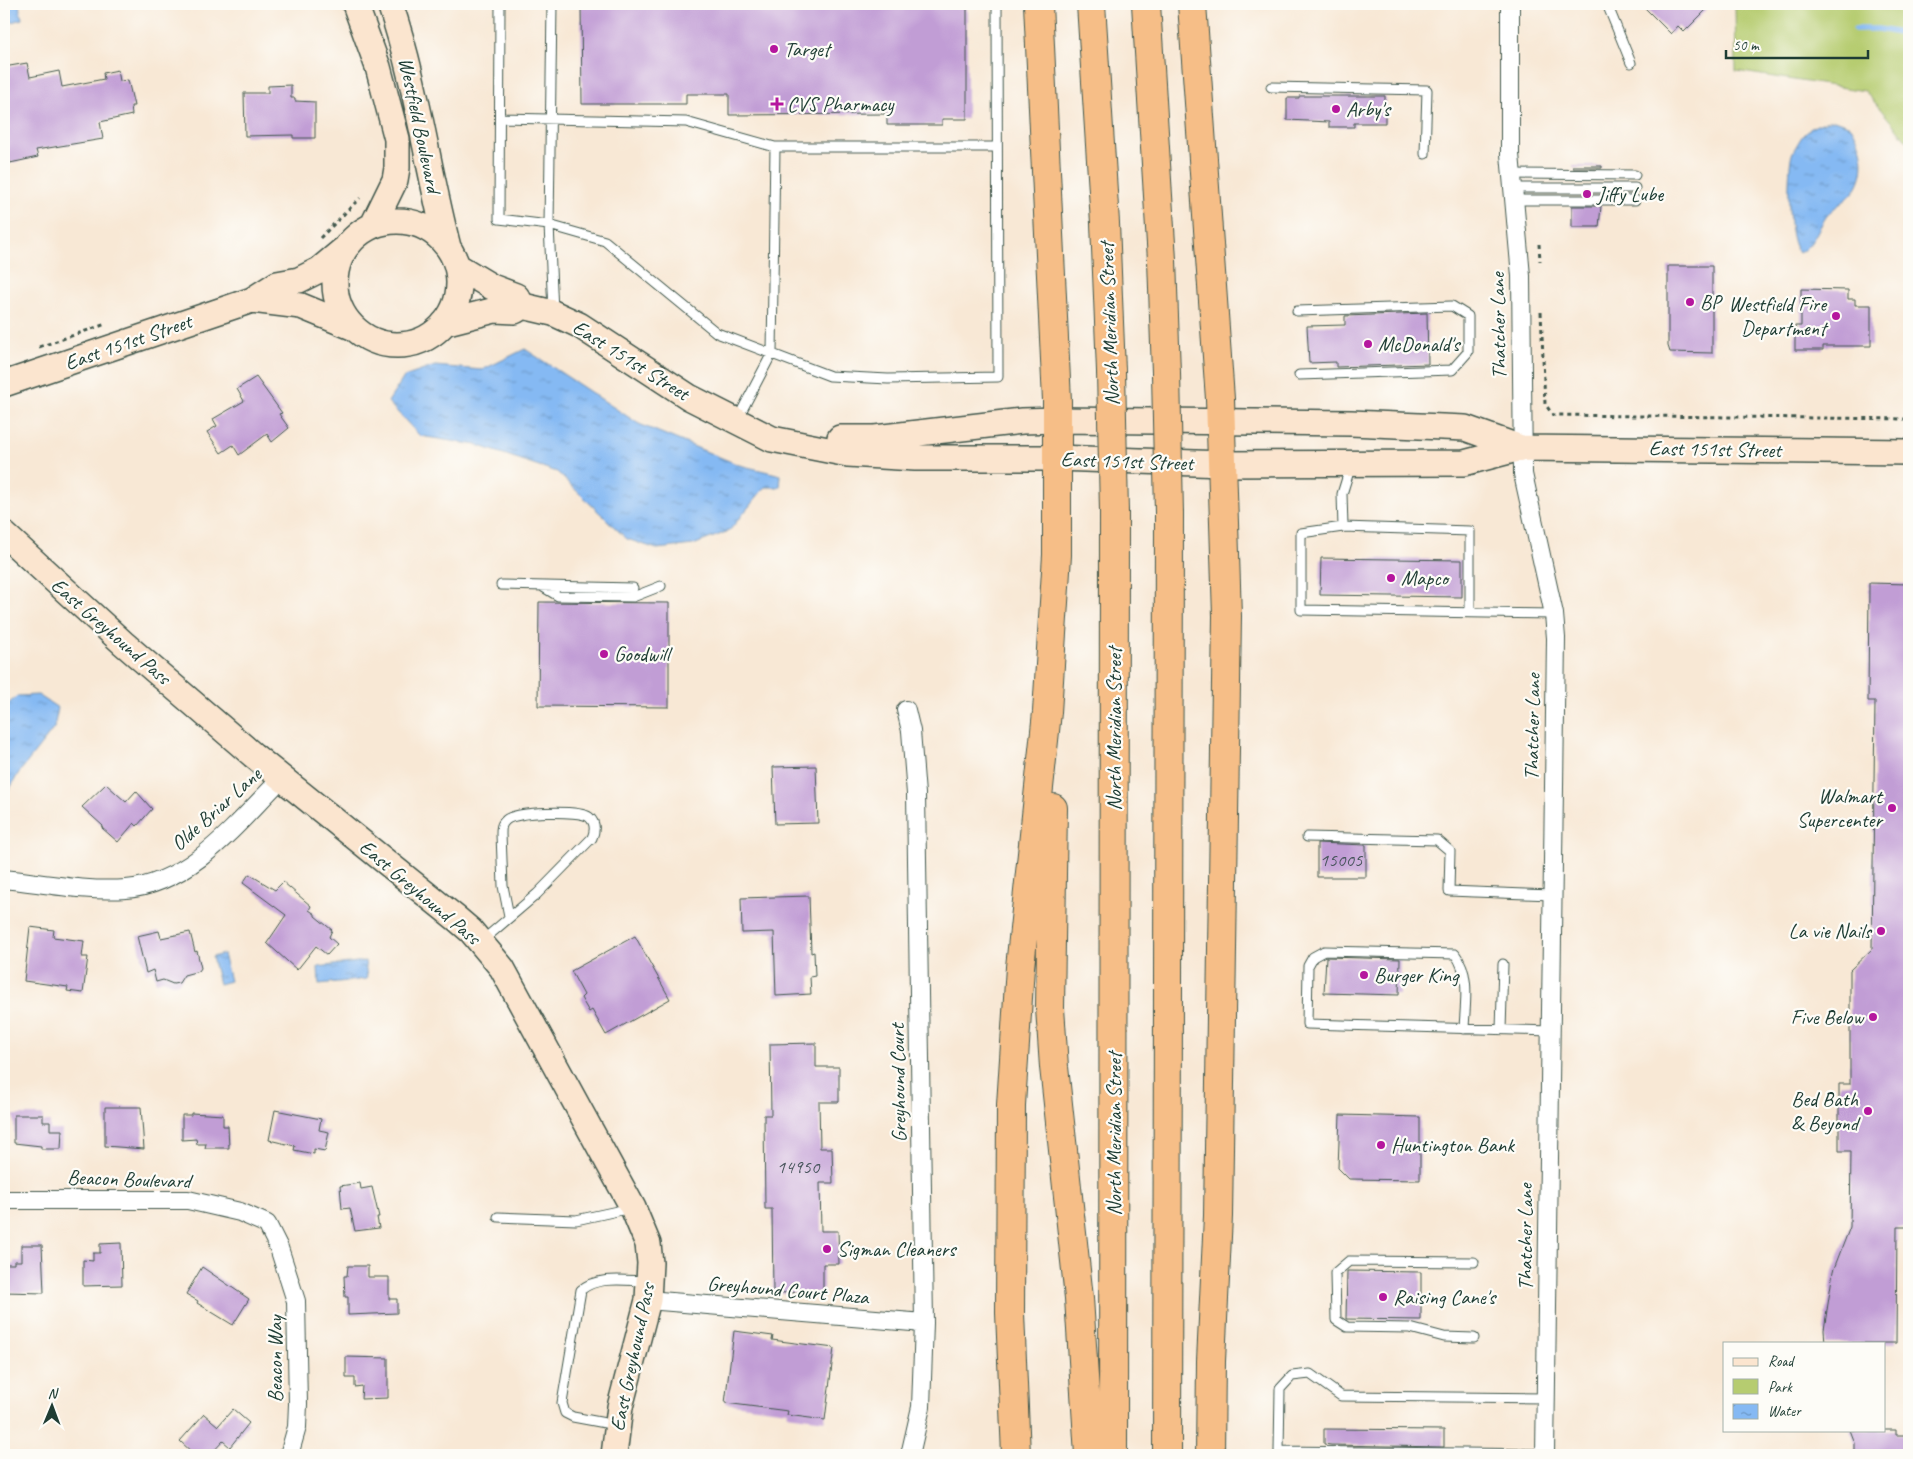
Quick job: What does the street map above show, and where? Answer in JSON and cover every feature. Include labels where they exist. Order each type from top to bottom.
[{"type":"highway","points":[[1016,1455],[1010,1313],[1011,1105],[1020,967],[1043,762],[1057,555],[1057,420],[1038,4]]},
{"type":"highway","name":"North Meridian Street","points":[[1091,4],[1105,213],[1114,513],[1113,1455]]},
{"type":"highway","points":[[1146,4],[1162,260],[1169,514],[1167,1455]]},
{"type":"highway","points":[[1192,4],[1221,422],[1226,616],[1226,760],[1221,868],[1218,1216],[1211,1361],[1210,1455]]},
{"type":"highway","points":[[1051,662],[1053,834],[1050,904],[1050,1008],[1054,1067],[1079,1298],[1089,1455]]},
{"type":"highway","points":[[1218,1216],[1228,1455]]},
{"type":"street","name":"Westfield Boulevard","points":[[355,4],[378,67],[398,139],[398,168],[395,180],[373,225]]},
{"type":"street","name":"Westfield Boulevard","points":[[390,4],[414,86],[432,184],[453,256]]},
{"type":"street","name":"Thatcher Lane","points":[[1510,4],[1513,187],[1521,276],[1523,474],[1554,614],[1545,1455]]},
{"type":"street","points":[[393,220],[414,223],[433,232],[453,256],[459,286],[455,306],[444,323],[428,337],[409,344],[388,345],[369,339],[352,327],[340,310],[334,290],[335,269],[343,250],[356,235],[373,225],[393,220]]},
{"type":"street","name":"East 151st Street","points":[[4,384],[252,300],[277,284],[300,280],[319,270],[343,250]]},
{"type":"street","name":"East 151st Street","points":[[453,256],[492,287],[516,296],[523,306],[552,313],[579,325],[689,397],[772,439],[848,454],[915,458],[1057,458],[1223,464],[1464,463],[1522,448],[1909,452]]},
{"type":"street","name":"East 151st Street","points":[[252,300],[301,306],[352,327]]},
{"type":"street","name":"East 151st Street","points":[[444,323],[481,312],[495,310],[515,311],[523,306]]},
{"type":"street","name":"East 151st Street","points":[[737,420],[809,434],[861,439],[1022,421],[1351,423],[1465,428],[1522,448]]},
{"type":"street","name":"East Greyhound Pass","points":[[4,534],[123,643],[282,778],[441,906],[480,942],[502,968],[633,1208],[648,1244],[648,1291],[616,1425],[614,1455]]},
{"type":"street","name":"Greyhound Court","points":[[906,710],[912,731],[916,794],[924,1323],[921,1407],[910,1455]]},
{"type":"street","name":"Olde Briar Lane","points":[[4,879],[95,888],[126,889],[155,883],[187,868],[208,852],[282,778]]},
{"type":"street","name":"Beacon Boulevard","points":[[4,1200],[188,1200],[240,1212],[267,1224],[284,1264]]},
{"type":"street","name":"Beacon Way","points":[[284,1264],[296,1301],[298,1320],[297,1419],[289,1455]]},
{"type":"street","name":"Greyhound Court Plaza","points":[[648,1291],[924,1323]]},
{"type":"lane","points":[[500,4],[499,219],[550,225],[605,241],[717,333],[830,376],[888,379],[998,377],[997,4]]},
{"type":"lane","points":[[552,4],[550,225],[552,313]]},
{"type":"lane","points":[[1606,4],[1632,63]]},
{"type":"lane","points":[[1271,87],[1427,90],[1425,154]]},
{"type":"lane","points":[[500,118],[686,122],[775,147],[997,147]]},
{"type":"lane","points":[[737,420],[772,353],[775,147]]},
{"type":"lane","points":[[1513,187],[1635,176]]},
{"type":"lane","points":[[1513,187],[1635,188]]},
{"type":"lane","points":[[1513,187],[1635,200]]},
{"type":"lane","points":[[1297,311],[1452,306],[1468,316],[1468,352],[1452,370],[1299,375]]},
{"type":"lane","points":[[1342,527],[1342,494],[1352,462]]},
{"type":"lane","points":[[1470,612],[1470,530],[1342,527],[1301,533],[1301,610],[1554,614]]},
{"type":"lane","points":[[502,585],[633,588]]},
{"type":"lane","points":[[542,587],[558,596],[633,597],[660,586]]},
{"type":"lane","points":[[480,942],[537,894],[592,838],[595,826],[591,818],[582,814],[569,813],[517,814],[505,820],[501,826],[500,834],[503,886],[509,916]]},
{"type":"lane","points":[[1307,837],[1437,840],[1450,851],[1450,891],[1552,895]]},
{"type":"lane","points":[[1464,1029],[1466,978],[1463,964],[1455,954],[1324,950],[1313,957],[1308,966],[1307,1024],[1464,1029],[1551,1031]]},
{"type":"lane","points":[[1501,1030],[1504,964]]},
{"type":"lane","points":[[498,1217],[576,1220],[633,1208]]},
{"type":"lane","points":[[1474,1262],[1349,1261],[1335,1273],[1336,1320],[1347,1326],[1410,1328],[1444,1337],[1474,1338]]},
{"type":"lane","points":[[616,1425],[573,1417],[565,1412],[562,1403],[581,1290],[597,1281],[648,1291]]},
{"type":"lane","points":[[1545,1455],[1279,1453],[1280,1389],[1292,1376],[1310,1374],[1341,1396],[1546,1398]]},
{"type":"path","points":[[319,239],[366,193]]},
{"type":"path","points":[[1539,244],[1540,270]]},
{"type":"path","points":[[1541,307],[1544,404],[1553,415],[1909,419]]},
{"type":"path","points":[[32,350],[57,339],[116,322]]},
{"type":"green space","points":[[1735,4],[1909,4],[1909,143],[1865,91],[1736,71]]},
{"type":"water","points":[[19,4],[22,19],[4,24],[4,5]]},
{"type":"water","points":[[1834,120],[1851,126],[1855,134],[1862,151],[1863,169],[1861,177],[1852,194],[1831,211],[1813,239],[1799,253],[1795,246],[1790,222],[1789,193],[1792,156],[1801,138],[1807,131],[1820,124]]},
{"type":"water","points":[[525,349],[639,424],[739,465],[781,475],[780,487],[765,487],[729,531],[693,545],[657,549],[627,539],[557,472],[477,445],[420,436],[388,402],[404,377],[435,366],[482,370]]},
{"type":"water","points":[[38,695],[58,708],[54,728],[18,774],[4,799],[4,708],[17,696]]},
{"type":"water","points":[[223,954],[230,981],[219,984],[212,957]]},
{"type":"water","points":[[365,961],[367,979],[319,984],[318,967]]},
{"type":"building","name":"Target","points":[[581,4],[967,4],[967,119],[942,119],[942,125],[887,125],[887,114],[729,115],[729,94],[686,94],[686,104],[582,104]]},
{"type":"building","points":[[1641,4],[1712,4],[1684,32],[1678,26],[1671,34]]},
{"type":"building","points":[[27,63],[30,77],[59,71],[62,87],[104,79],[103,73],[118,70],[120,81],[128,80],[134,106],[131,106],[132,115],[100,122],[103,139],[36,150],[38,157],[10,163],[4,122],[4,67]]},
{"type":"building","points":[[291,85],[291,98],[295,98],[295,101],[315,102],[315,138],[293,138],[293,135],[245,136],[244,93],[268,93],[268,86]]},
{"type":"building","name":"Arby's","points":[[1299,96],[1385,96],[1385,123],[1354,123],[1354,127],[1329,127],[1329,122],[1287,120],[1287,98],[1299,98]]},
{"type":"building","points":[[1573,166],[1602,166],[1602,168],[1573,168]]},
{"type":"building","points":[[1572,206],[1601,206],[1599,227],[1572,227]]},
{"type":"building","name":"BP","points":[[1668,266],[1712,266],[1712,353],[1670,352],[1668,346]]},
{"type":"building","name":"Westfield Fire Department","points":[[1801,289],[1848,290],[1848,299],[1855,299],[1855,305],[1871,305],[1871,346],[1823,346],[1823,350],[1795,350],[1795,326],[1801,326]]},
{"type":"building","name":"McDonald's","points":[[1427,313],[1428,364],[1336,367],[1336,362],[1309,363],[1307,326],[1345,325],[1345,316]]},
{"type":"building","points":[[256,377],[282,413],[279,414],[289,428],[272,442],[267,434],[239,455],[233,445],[221,453],[207,432],[217,426],[213,419],[244,401],[237,389]]},
{"type":"building","name":"Mapco","points":[[1321,558],[1462,560],[1462,597],[1320,595]]},
{"type":"building","points":[[1869,583],[1909,584],[1909,1227],[1897,1227],[1896,1343],[1825,1342],[1824,1330],[1833,1271],[1850,1227],[1851,1151],[1839,1151],[1839,1084],[1850,1084],[1850,970],[1872,949],[1875,701],[1868,701]]},
{"type":"building","name":"Goodwill","points":[[539,602],[669,603],[669,707],[538,706]]},
{"type":"building","points":[[816,766],[818,823],[775,824],[773,767]]},
{"type":"building","points":[[106,784],[126,802],[136,791],[152,809],[137,826],[134,823],[118,842],[82,807]]},
{"type":"building","points":[[1317,843],[1366,845],[1366,877],[1317,877]]},
{"type":"building","points":[[249,874],[275,890],[283,882],[311,906],[309,910],[332,930],[329,937],[337,944],[327,955],[316,946],[297,970],[267,943],[286,915],[243,883]]},
{"type":"building","points":[[809,896],[811,953],[814,952],[815,976],[810,977],[811,994],[776,996],[774,932],[742,933],[741,898]]},
{"type":"building","points":[[30,927],[54,930],[53,937],[84,941],[82,957],[88,957],[83,993],[67,991],[68,987],[24,981]]},
{"type":"building","points":[[159,931],[161,938],[190,932],[201,968],[199,971],[184,975],[179,983],[173,984],[163,980],[156,982],[153,970],[146,973],[137,936]]},
{"type":"building","points":[[635,936],[670,999],[606,1035],[592,1010],[589,1012],[581,998],[584,995],[571,971]]},
{"type":"building","points":[[1326,957],[1400,959],[1399,995],[1324,993]]},
{"type":"building","points":[[816,1043],[816,1067],[839,1067],[839,1102],[819,1102],[820,1148],[832,1148],[833,1183],[820,1183],[821,1231],[838,1231],[839,1264],[823,1264],[823,1292],[773,1293],[772,1209],[765,1209],[764,1115],[771,1115],[770,1044]]},
{"type":"building","points":[[105,1107],[141,1107],[144,1149],[105,1146]]},
{"type":"building","points":[[275,1110],[321,1119],[319,1130],[329,1132],[325,1151],[314,1149],[314,1154],[294,1150],[295,1146],[269,1140]]},
{"type":"building","points":[[191,1113],[223,1115],[223,1126],[228,1126],[229,1148],[205,1148],[206,1144],[197,1144],[196,1139],[182,1140],[182,1115],[191,1115]]},
{"type":"building","points":[[14,1115],[43,1115],[43,1122],[50,1122],[50,1130],[62,1130],[61,1149],[41,1149],[41,1146],[14,1143]]},
{"type":"building","points":[[1340,1115],[1420,1117],[1420,1180],[1349,1179],[1338,1168]]},
{"type":"building","points":[[360,1183],[361,1189],[372,1187],[379,1217],[377,1217],[379,1228],[355,1231],[350,1208],[342,1209],[340,1186]]},
{"type":"building","points":[[121,1243],[122,1285],[83,1286],[83,1260],[93,1261],[93,1253],[100,1253],[100,1244]]},
{"type":"building","points":[[21,1245],[42,1245],[44,1293],[4,1292],[4,1264],[14,1264],[14,1261],[21,1261]]},
{"type":"building","points":[[348,1266],[368,1266],[368,1277],[389,1277],[389,1299],[397,1299],[397,1313],[348,1315],[348,1297],[345,1297],[344,1276],[347,1276]]},
{"type":"building","points":[[202,1267],[249,1299],[233,1325],[186,1294]]},
{"type":"building","points":[[1347,1271],[1421,1272],[1421,1320],[1346,1319]]},
{"type":"building","points":[[734,1331],[773,1336],[772,1340],[834,1348],[825,1420],[787,1415],[788,1411],[725,1403]]},
{"type":"building","points":[[346,1357],[388,1358],[388,1398],[361,1399],[362,1386],[355,1387],[355,1378],[346,1378]]},
{"type":"building","points":[[233,1409],[249,1423],[230,1447],[223,1441],[210,1455],[195,1455],[180,1441],[204,1414],[218,1426]]},
{"type":"building","points":[[1324,1429],[1444,1430],[1444,1447],[1324,1444]]},
{"type":"building","points":[[1886,1430],[1896,1430],[1896,1435],[1909,1435],[1909,1455],[1855,1455],[1855,1443],[1851,1432],[1886,1432]]},
{"type":"waterway","points":[[1855,29],[1879,29],[1909,35]]},
{"type":"place","name":"Target","points":[[774,49]]},
{"type":"place","name":"CVS Pharmacy","points":[[777,104]]},
{"type":"place","name":"Arby's","points":[[1336,109]]},
{"type":"place","name":"Jiffy Lube","points":[[1587,194]]},
{"type":"place","name":"BP","points":[[1690,302]]},
{"type":"place","name":"Westfield Fire Department","points":[[1836,316]]},
{"type":"place","name":"McDonald's","points":[[1368,344]]},
{"type":"place","name":"Mapco","points":[[1391,578]]},
{"type":"place","name":"Goodwill","points":[[604,654]]},
{"type":"place","name":"Walmart Supercenter","points":[[1892,808]]},
{"type":"place","name":"La vie Nails","points":[[1881,931]]},
{"type":"place","name":"Burger King","points":[[1364,975]]},
{"type":"place","name":"Five Below","points":[[1873,1017]]},
{"type":"place","name":"Bed Bath & Beyond","points":[[1868,1111]]},
{"type":"place","name":"Huntington Bank","points":[[1381,1145]]},
{"type":"place","name":"Sigman Cleaners","points":[[827,1249]]},
{"type":"place","name":"Raising Cane's","points":[[1383,1297]]}]
